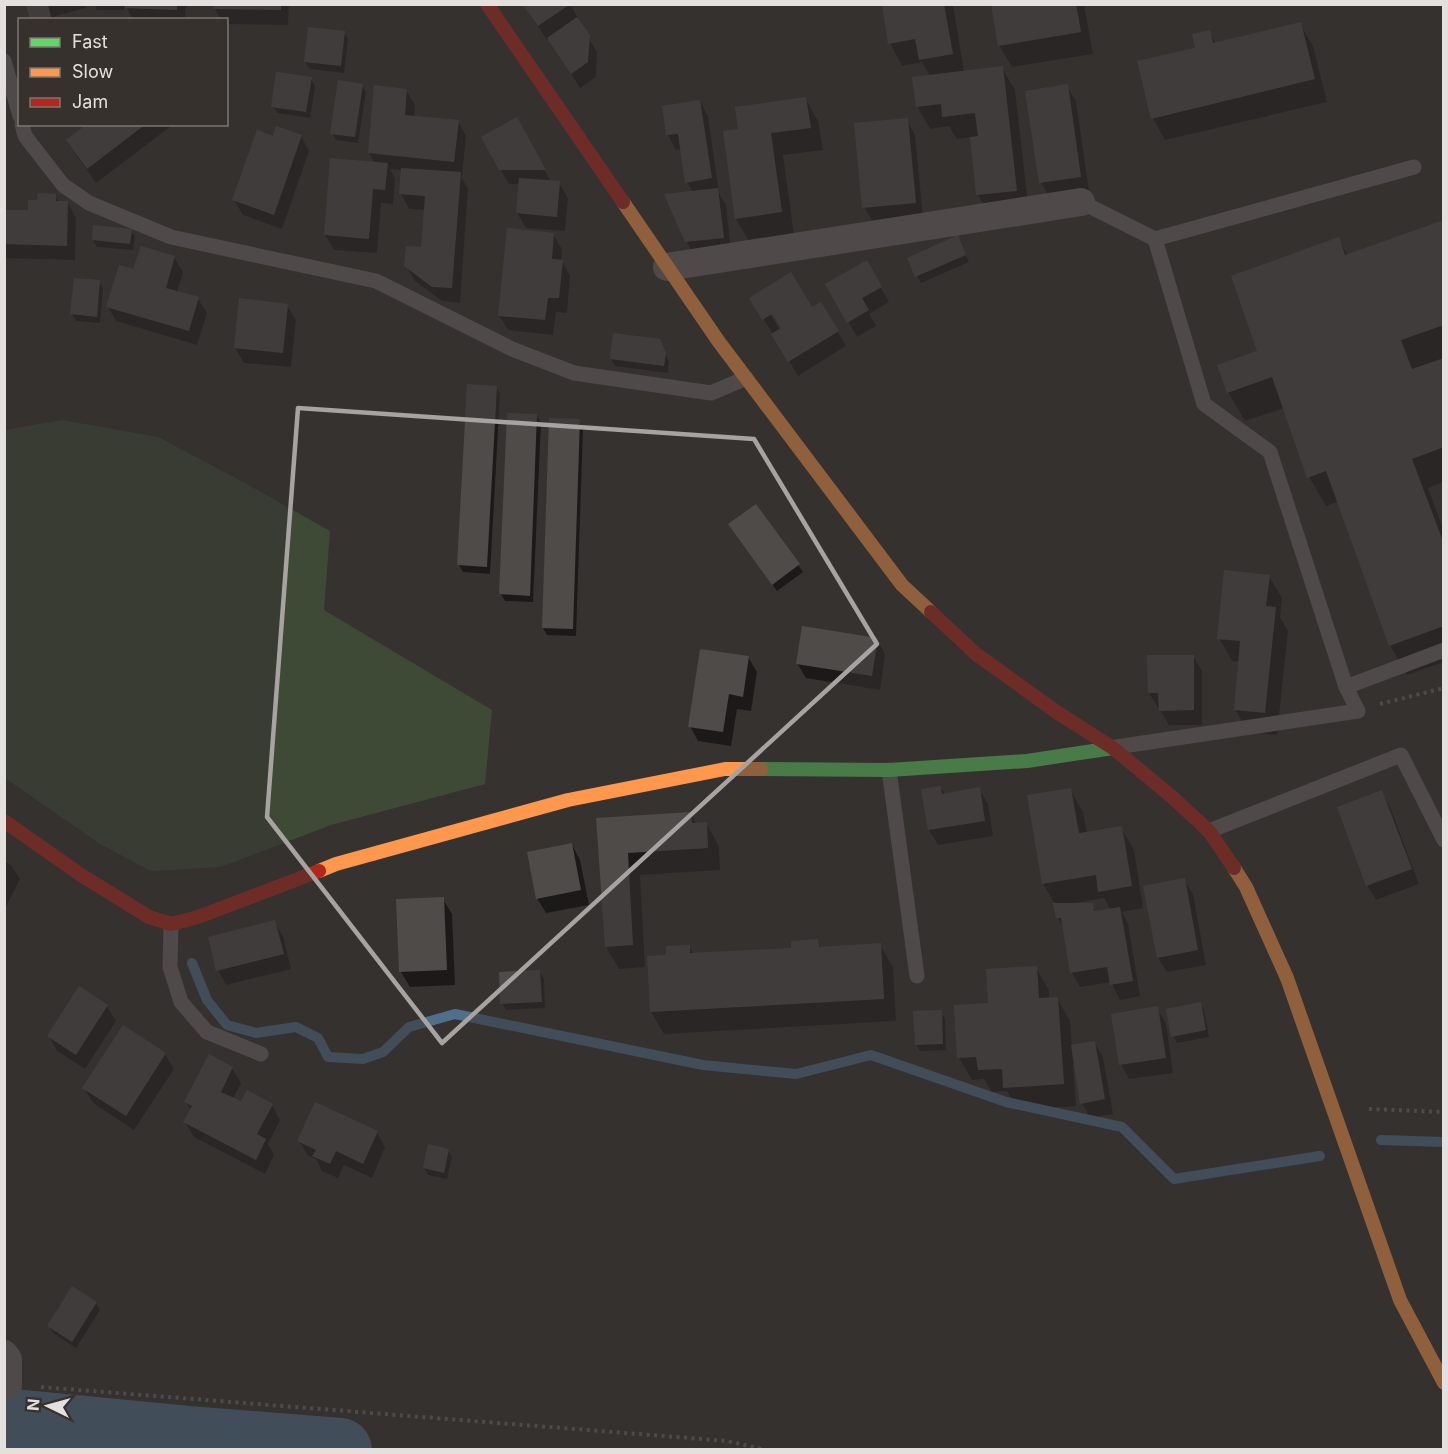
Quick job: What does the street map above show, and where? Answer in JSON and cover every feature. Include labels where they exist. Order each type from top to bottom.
[{"type":"street","points":[[487,4],[719,342],[902,585],[976,654],[1058,713],[1113,747],[1209,831],[1246,887],[1283,968],[1400,1299],[1443,1383]]},
{"type":"street","points":[[667,267],[1081,202]]},
{"type":"street","points":[[4,821],[81,875],[149,917],[171,924],[198,917],[336,864],[568,800],[725,769],[889,770],[1027,761],[1113,747]]},
{"type":"street","points":[[4,1354],[8,1359],[8,1384]]},
{"type":"lane","points":[[4,61],[18,109]]},
{"type":"lane","points":[[22,126],[25,136],[63,185],[88,203],[171,237],[376,281],[512,349],[574,373],[711,393],[746,378]]},
{"type":"lane","points":[[1081,202],[1155,239],[1414,166]]},
{"type":"lane","points":[[1113,747],[1358,711],[1346,687],[1270,452],[1204,404],[1155,239]]},
{"type":"lane","points":[[1346,687],[1443,650]]},
{"type":"lane","points":[[1209,831],[1401,755],[1443,840]]},
{"type":"lane","points":[[889,770],[917,975]]},
{"type":"lane","points":[[171,924],[170,968],[181,1002],[207,1032],[261,1054]]},
{"type":"path","points":[[1358,711],[1443,687]]},
{"type":"path","points":[[1332,1108],[1443,1112]]},
{"type":"path","points":[[8,1384],[727,1441],[766,1449]]},
{"type":"path","points":[[5,1449],[7,1413]]},
{"type":"highlighted area","points":[[298,408],[754,439],[877,644],[442,1043],[267,817]]},
{"type":"green space","points":[[62,420],[158,437],[330,531],[324,610],[492,710],[485,784],[331,825],[220,867],[151,871],[100,844],[5,778],[5,430]]},
{"type":"building","points":[[125,4],[177,4],[177,10],[125,8]]},
{"type":"building","points":[[214,4],[281,4],[281,10],[214,9]]},
{"type":"building","points":[[882,4],[944,4],[953,54],[919,60],[915,39],[888,44]]},
{"type":"building","points":[[991,4],[1076,4],[1081,32],[998,46]]},
{"type":"building","points":[[26,5],[48,5],[51,18],[29,18]]},
{"type":"building","points":[[523,5],[569,5],[538,26]]},
{"type":"building","points":[[577,17],[590,35],[588,62],[571,74],[547,38]]},
{"type":"building","points":[[1301,22],[1315,79],[1151,119],[1137,61],[1195,48],[1192,34],[1210,30],[1213,43]]},
{"type":"building","points":[[308,27],[345,31],[341,66],[304,62]]},
{"type":"building","points":[[1003,66],[1017,191],[976,195],[970,137],[978,136],[975,113],[942,117],[941,104],[916,107],[912,77]]},
{"type":"building","points":[[276,72],[312,77],[306,112],[271,107]]},
{"type":"building","points":[[338,80],[363,84],[355,137],[330,134]]},
{"type":"building","points":[[1068,84],[1081,177],[1039,183],[1025,91]]},
{"type":"building","points":[[374,85],[407,89],[405,115],[459,120],[454,162],[368,153]]},
{"type":"building","points":[[806,97],[811,128],[771,133],[782,212],[735,219],[723,131],[738,129],[735,107]]},
{"type":"building","points":[[700,100],[712,178],[685,183],[678,134],[666,135],[662,106]]},
{"type":"building","points":[[517,117],[546,170],[499,170],[481,137]]},
{"type":"building","points":[[908,118],[916,203],[862,208],[854,123]]},
{"type":"building","points":[[84,126],[143,126],[87,169],[66,140]]},
{"type":"building","points":[[276,126],[302,135],[274,215],[232,200],[257,130],[273,136]]},
{"type":"building","points":[[330,158],[388,163],[385,190],[373,189],[369,239],[324,235]]},
{"type":"building","points":[[401,168],[461,172],[452,288],[432,287],[404,266],[406,246],[421,247],[425,196],[399,194]]},
{"type":"building","points":[[519,178],[560,181],[557,217],[516,213]]},
{"type":"building","points":[[718,188],[724,238],[685,242],[664,194]]},
{"type":"building","points":[[38,193],[56,194],[56,201],[68,201],[67,246],[4,244],[4,210],[28,210],[28,200],[37,200]]},
{"type":"building","points":[[1444,220],[1444,325],[1401,340],[1412,369],[1444,358],[1444,447],[1412,459],[1444,544],[1444,626],[1389,646],[1326,471],[1307,478],[1272,377],[1227,393],[1217,365],[1257,351],[1231,276],[1339,237],[1345,255]]},
{"type":"building","points":[[93,225],[132,229],[130,244],[92,240]]},
{"type":"building","points":[[507,228],[554,233],[552,259],[563,260],[559,298],[548,298],[545,320],[498,316]]},
{"type":"building","points":[[958,235],[966,255],[915,277],[907,258]]},
{"type":"building","points":[[141,246],[175,256],[166,288],[199,297],[189,331],[106,307],[119,265],[133,269]]},
{"type":"building","points":[[867,260],[882,287],[862,298],[869,310],[847,323],[825,284]]},
{"type":"building","points":[[791,272],[812,307],[821,302],[839,331],[788,362],[771,334],[781,328],[772,314],[762,320],[749,298]]},
{"type":"building","points":[[74,278],[100,280],[97,317],[70,314]]},
{"type":"building","points":[[239,298],[288,304],[283,353],[234,348]]},
{"type":"building","points":[[613,333],[660,339],[666,353],[664,366],[610,359]]},
{"type":"building","points":[[467,384],[497,386],[487,567],[457,565]]},
{"type":"building","points":[[507,413],[537,414],[530,596],[499,594]]},
{"type":"building","points":[[549,418],[580,419],[573,629],[542,628]]},
{"type":"building","points":[[756,504],[800,564],[772,585],[728,524]]},
{"type":"building","points":[[1224,570],[1270,575],[1266,606],[1276,607],[1265,713],[1234,710],[1240,641],[1217,639]]},
{"type":"building","points":[[802,626],[878,638],[872,676],[796,664]]},
{"type":"building","points":[[700,649],[749,656],[743,697],[729,694],[723,732],[688,727]]},
{"type":"building","points":[[1147,655],[1194,655],[1194,710],[1159,711],[1158,693],[1148,693]]},
{"type":"building","points":[[941,786],[942,794],[980,787],[985,821],[928,830],[921,789]]},
{"type":"building","points":[[1071,788],[1079,833],[1122,826],[1132,886],[1098,892],[1096,875],[1042,884],[1027,795]]},
{"type":"building","points":[[1382,790],[1412,869],[1366,886],[1337,807]]},
{"type":"building","points":[[691,812],[692,823],[707,822],[708,848],[628,853],[633,945],[605,947],[596,818]]},
{"type":"building","points":[[572,843],[581,890],[536,899],[527,852]]},
{"type":"building","points":[[1185,878],[1198,950],[1157,958],[1143,886]]},
{"type":"building","points":[[444,897],[447,970],[399,972],[396,899]]},
{"type":"building","points":[[1053,903],[1093,903],[1094,911],[1120,907],[1133,981],[1110,985],[1107,967],[1070,973],[1061,918],[1056,918]]},
{"type":"building","points":[[275,920],[284,954],[216,971],[208,937]]},
{"type":"building","points":[[818,939],[819,947],[881,943],[884,999],[650,1012],[647,956],[666,955],[666,946],[690,945],[690,953],[791,948],[791,941]]},
{"type":"building","points":[[1037,966],[1039,998],[1058,997],[1064,1084],[1003,1088],[1002,1069],[978,1070],[976,1057],[957,1058],[954,1005],[988,1003],[986,969]]},
{"type":"building","points":[[540,970],[542,1002],[500,1004],[499,972]]},
{"type":"building","points":[[79,986],[108,1005],[76,1055],[47,1036]]},
{"type":"building","points":[[1201,1002],[1206,1030],[1171,1037],[1166,1009]]},
{"type":"building","points":[[1158,1006],[1166,1058],[1119,1065],[1111,1014]]},
{"type":"building","points":[[942,1010],[943,1044],[915,1045],[913,1011]]},
{"type":"building","points":[[123,1025],[166,1053],[126,1116],[82,1088]]},
{"type":"building","points":[[1095,1041],[1105,1099],[1080,1104],[1071,1045]]},
{"type":"building","points":[[209,1054],[233,1067],[221,1092],[241,1101],[247,1090],[273,1104],[257,1134],[266,1139],[256,1160],[183,1122],[192,1106],[184,1102]]},
{"type":"building","points":[[315,1102],[378,1131],[363,1164],[336,1151],[330,1164],[312,1156],[316,1150],[297,1141]]},
{"type":"building","points":[[428,1144],[449,1149],[444,1173],[423,1168]]},
{"type":"building","points":[[72,1286],[97,1302],[72,1342],[47,1326]]},
{"type":"waterway","points":[[192,963],[207,1000],[227,1025],[256,1033],[296,1027],[318,1038],[328,1057],[363,1059],[383,1052],[409,1027],[455,1014],[703,1065],[796,1074],[871,1055],[1006,1102],[1122,1127],[1174,1179],[1320,1156]]},
{"type":"waterway","points":[[1381,1140],[1444,1142]]},
{"type":"waterway","points":[[4,1420],[340,1450]]},
{"type":"traffic: fast","points":[[761,769],[889,770],[1027,761],[1113,748]]},
{"type":"traffic: slow","points":[[623,202],[719,342],[902,585],[931,612]]},
{"type":"traffic: slow","points":[[319,871],[336,864],[568,800],[725,769],[761,769]]},
{"type":"traffic: slow","points":[[1234,868],[1246,887],[1287,978],[1400,1300],[1444,1383]]},
{"type":"traffic: jam","points":[[487,4],[623,202]]},
{"type":"traffic: jam","points":[[931,612],[976,654],[1058,713],[1113,748],[1171,796],[1209,831],[1234,868]]},
{"type":"traffic: jam","points":[[4,821],[81,875],[149,917],[171,924],[198,917],[319,871]]}]
